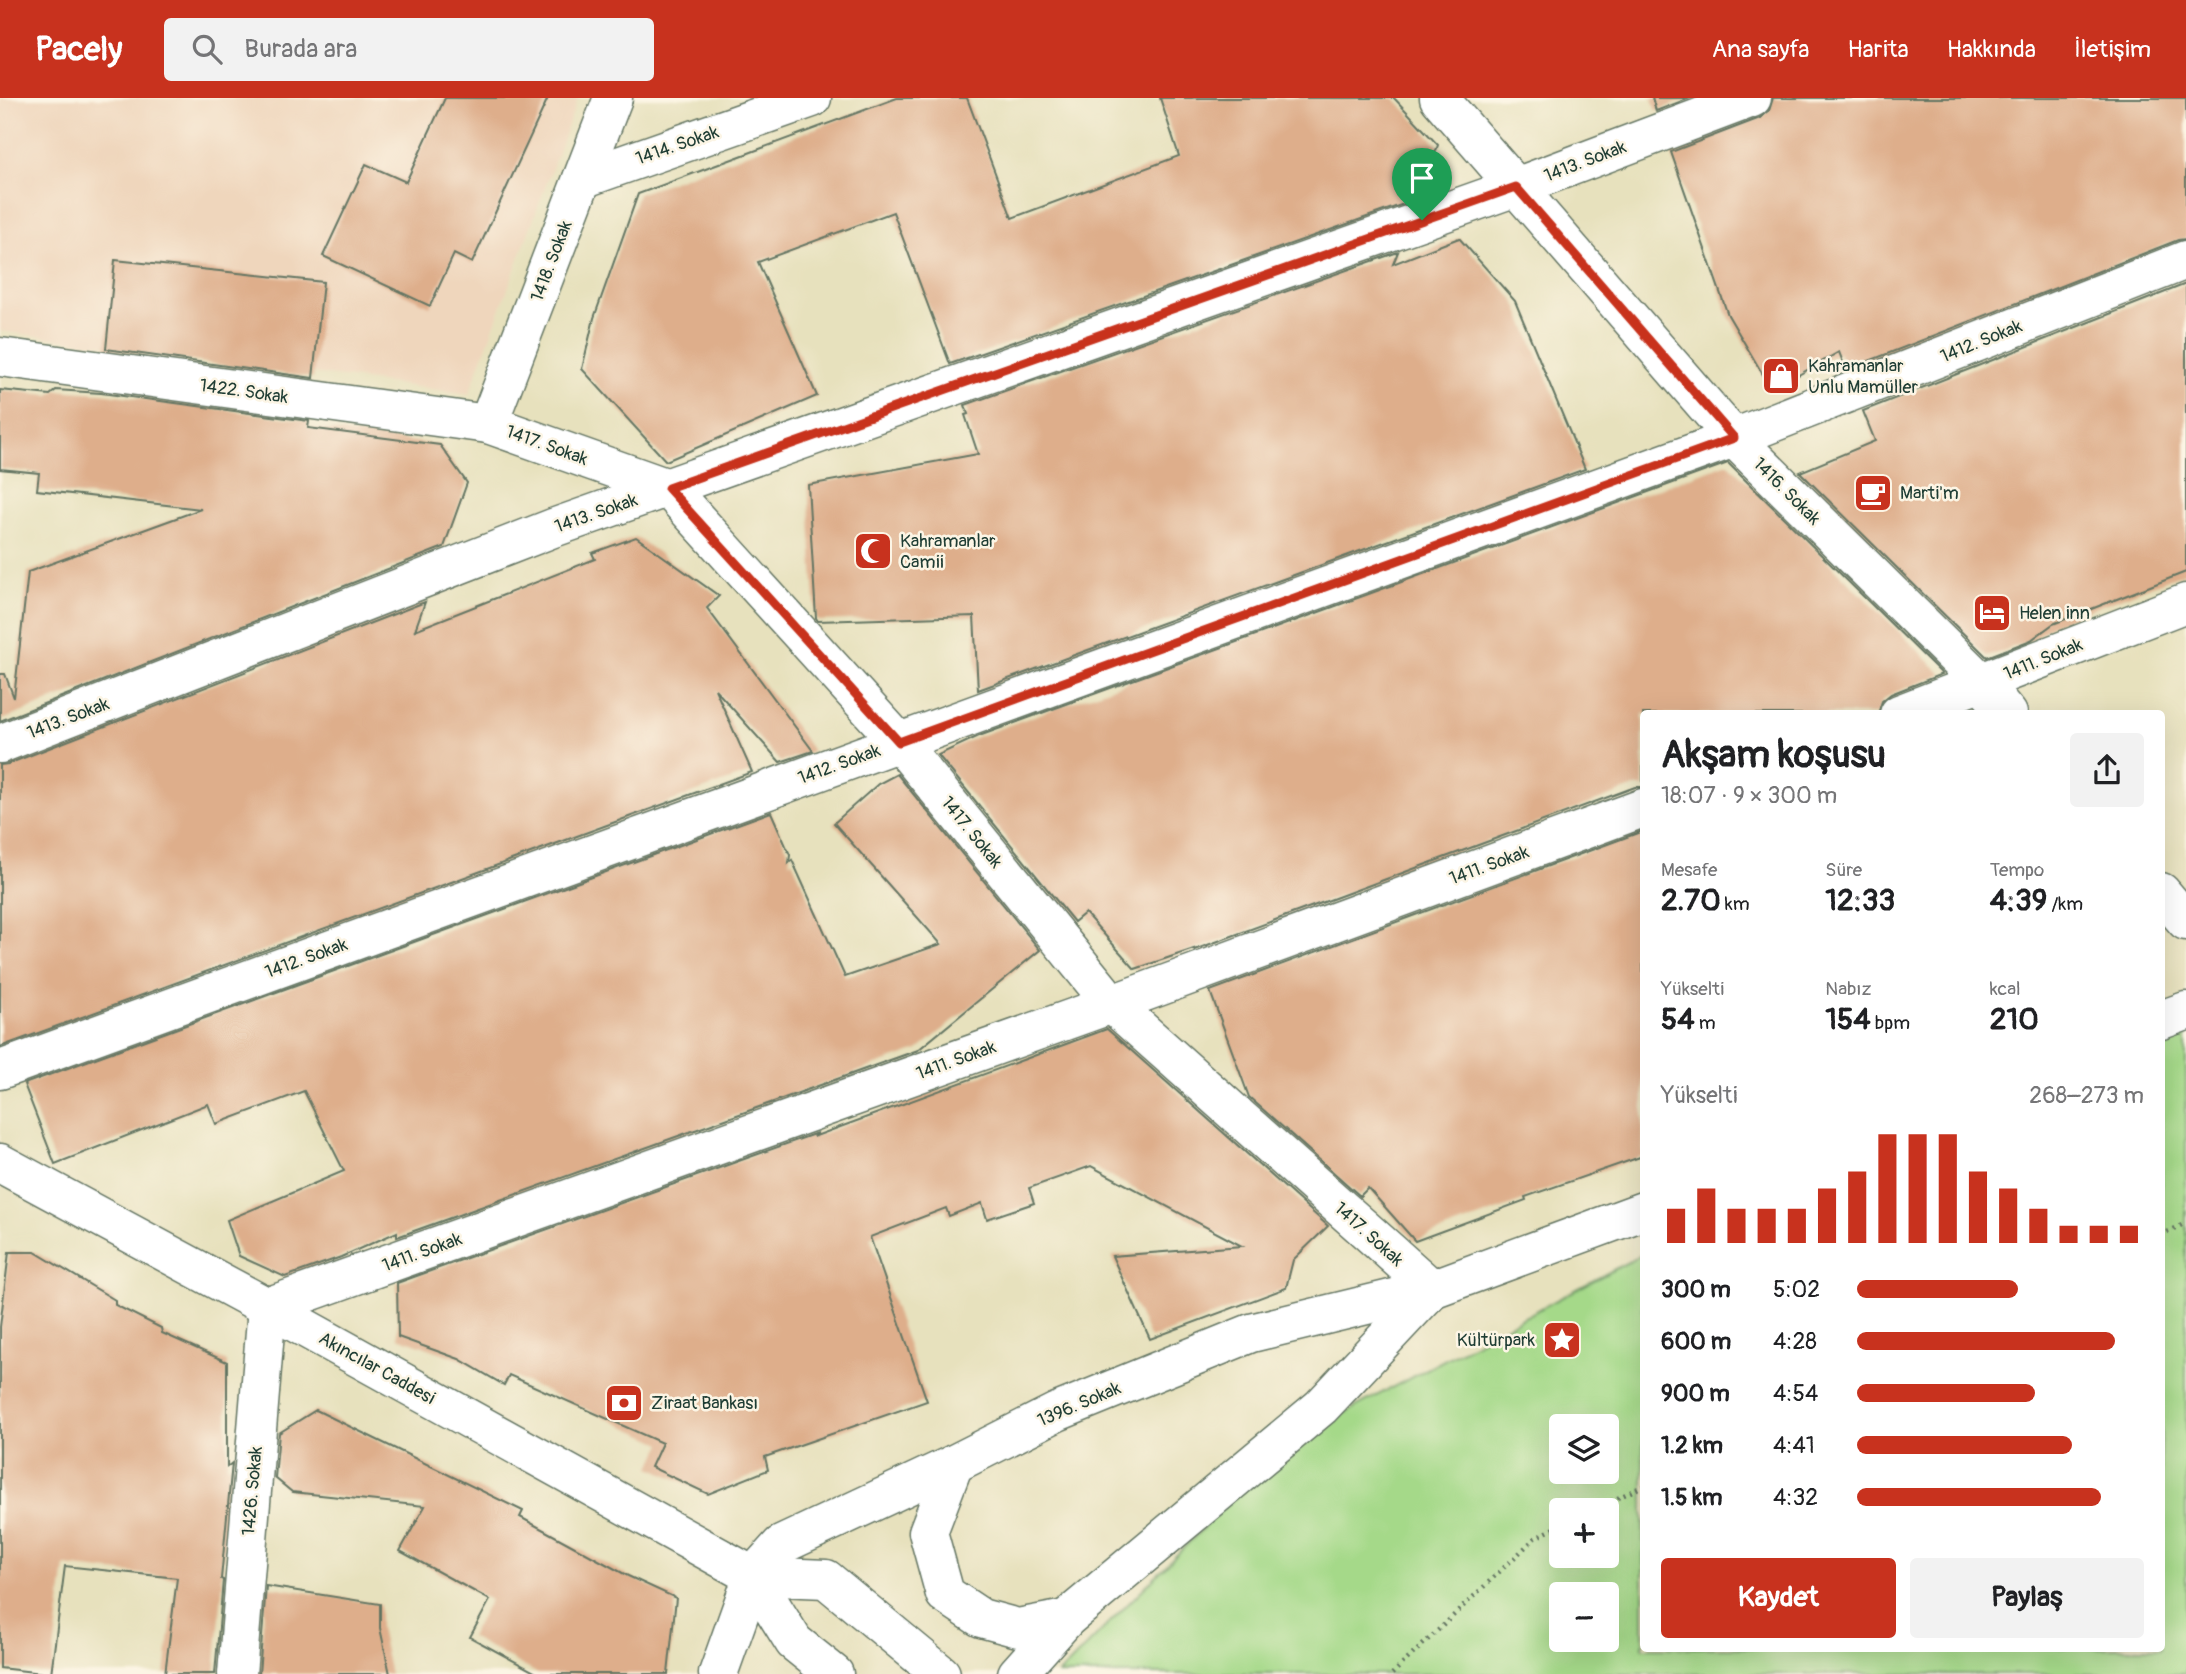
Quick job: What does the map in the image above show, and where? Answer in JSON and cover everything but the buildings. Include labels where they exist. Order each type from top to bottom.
[{"type":"street","name":"1418. Sokak","points":[[488,424],[613,98]]},
{"type":"street","name":"1414. Sokak","points":[[582,179],[811,98]]},
{"type":"street","name":"1416. Sokak","points":[[1439,98],[1734,438],[1982,683],[2005,710]]},
{"type":"street","name":"1413. Sokak","points":[[0,744],[552,528],[1516,187],[1752,98]]},
{"type":"street","name":"1412. Sokak","points":[[0,1070],[1734,438],[2186,260]]},
{"type":"street","name":"1422. Sokak","points":[[0,357],[488,424]]},
{"type":"street","name":"1417. Sokak","points":[[488,424],[668,488],[899,742],[1112,1004],[1432,1289]]},
{"type":"street","name":"1411. Sokak","points":[[1910,710],[2186,603]]},
{"type":"street","name":"1411. Sokak","points":[[267,1307],[1112,1004],[1640,809]]},
{"type":"street","points":[[2165,897],[2186,921]]},
{"type":"street","points":[[2165,1019],[2186,1011]]},
{"type":"street","name":"Akıncılar Caddesi","points":[[0,1163],[267,1307],[752,1576]]},
{"type":"street","name":"1396. Sokak","points":[[752,1576],[781,1545],[954,1464],[1057,1412],[1251,1333],[1432,1289],[1640,1212]]},
{"type":"street","name":"1396. Sokak","points":[[1017,1674],[1066,1619],[1321,1407],[1432,1289]]},
{"type":"street","name":"1426. Sokak","points":[[237,1674],[267,1307]]},
{"type":"street","points":[[954,1464],[928,1532],[945,1594],[981,1618],[1018,1628],[1066,1619]]},
{"type":"street","points":[[718,1674],[752,1576]]},
{"type":"street","points":[[752,1576],[794,1643],[834,1674]]},
{"type":"street","points":[[752,1576],[826,1579],[942,1674]]},
{"type":"path","points":[[2165,1233],[2186,1223]]},
{"type":"path","points":[[1618,1498],[1640,1487]]},
{"type":"path","points":[[1392,1674],[1535,1538],[1549,1531]]},
{"type":"shaded area","points":[[0,98],[578,98],[469,394],[0,331]]},
{"type":"green space","name":"Kültürpark","points":[[2186,1029],[2186,1674],[1059,1674],[1286,1444],[1640,1256],[1640,1652],[2165,1652],[2165,1037]]},
{"type":"place","name":"Kahramanlar Unlu Mamüller","points":[[1781,376]]},
{"type":"place","name":"Marti'm","points":[[1873,493]]},
{"type":"place","name":"Kahramanlar Camii","points":[[873,551]]},
{"type":"place","name":"Helen inn","points":[[1992,613]]},
{"type":"place","name":"Kültürpark","points":[[1562,1340]]},
{"type":"place","name":"Ziraat Bankası","points":[[624,1403]]},
{"type":"route","points":[[1516,187],[1734,438],[899,742],[668,488],[1234,287],[1422,220],[1516,187]]}]
